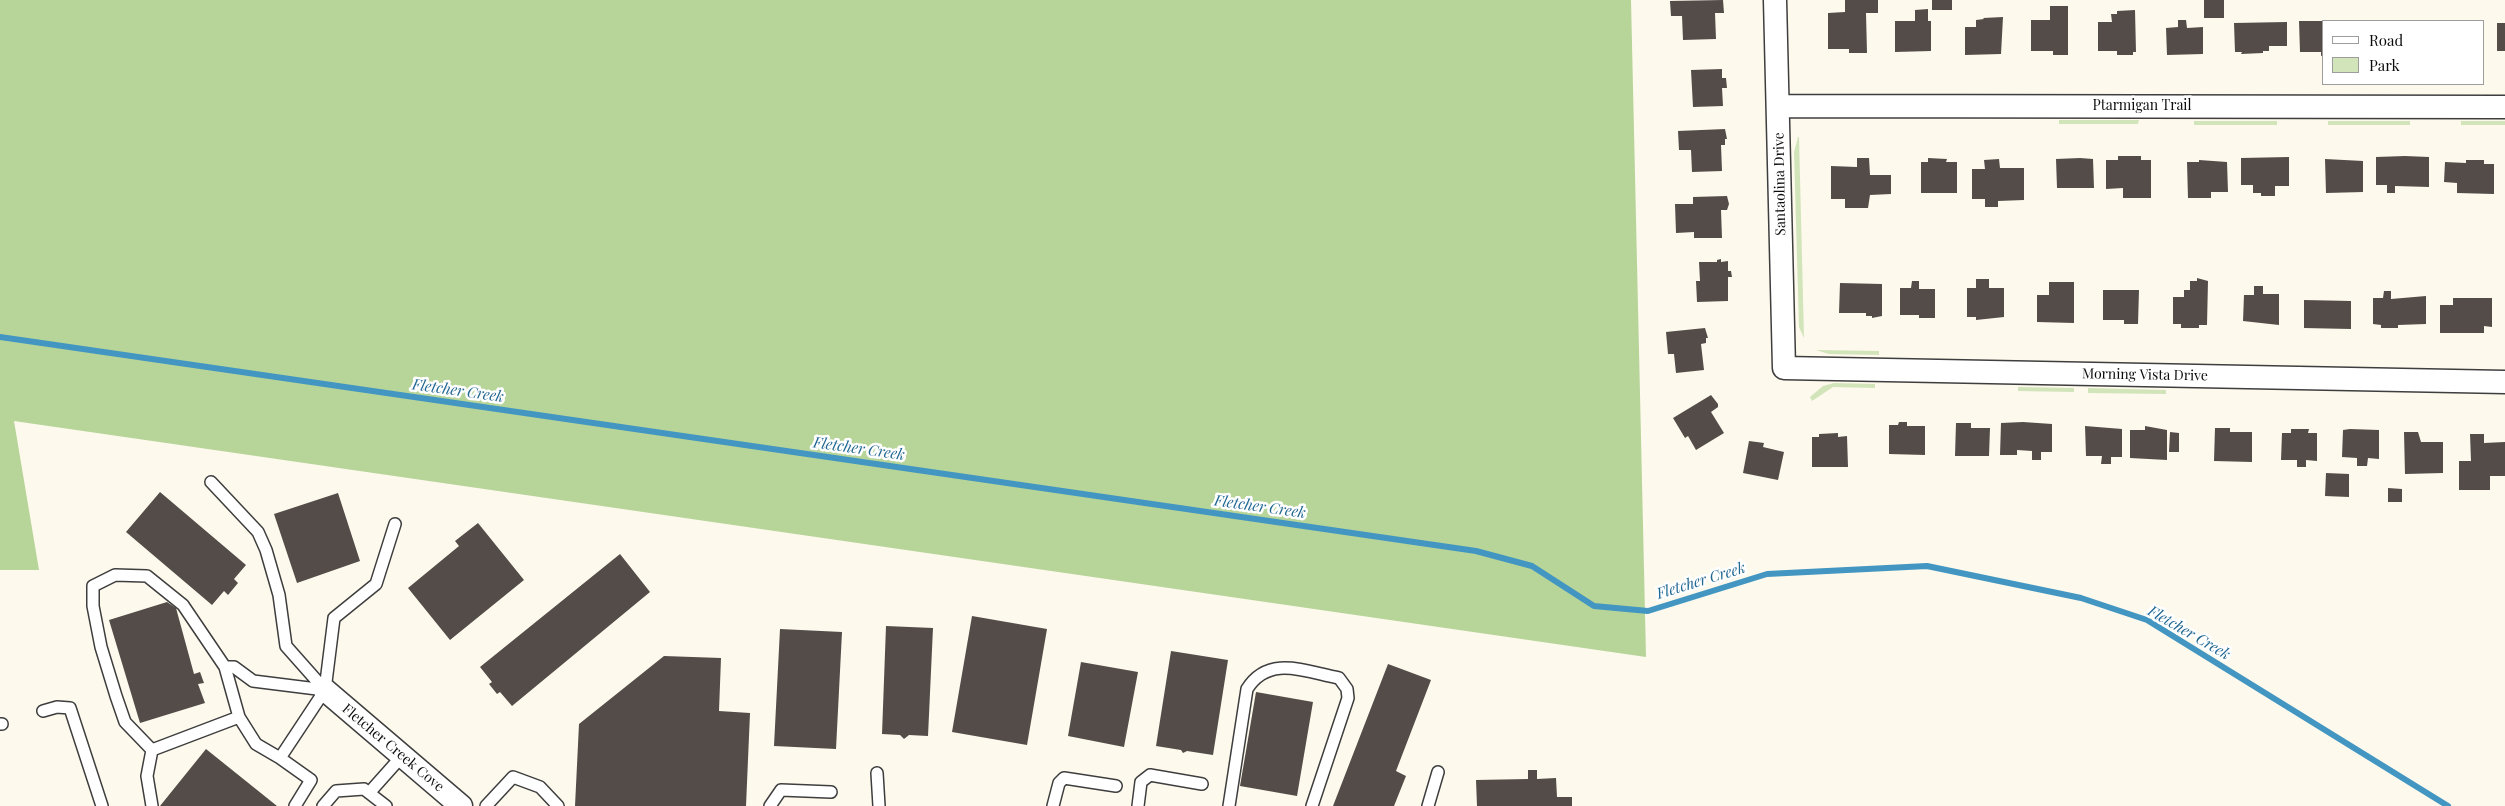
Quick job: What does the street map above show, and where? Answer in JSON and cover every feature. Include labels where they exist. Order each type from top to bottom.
[{"type":"street","name":"Santaolina Drive","points":[[1775,0],[1784,368]]},
{"type":"street","name":"Ptarmigan Trail","points":[[1778,106],[2505,107]]},
{"type":"street","name":"Morning Vista Drive","points":[[1784,368],[2505,382]]},
{"type":"street","name":"Fletcher Creek Cove","points":[[324,690],[461,806]]},
{"type":"lane","points":[[211,482],[258,532],[266,550],[279,595],[286,646],[324,690]]},
{"type":"lane","points":[[280,758],[324,690],[334,618],[376,584],[395,524]]},
{"type":"lane","points":[[152,750],[125,722],[101,647],[93,606],[93,586],[115,575],[147,576],[183,606],[225,667],[239,717],[256,744],[311,780],[295,806]]},
{"type":"lane","points":[[225,667],[234,667],[253,681],[324,690]]},
{"type":"lane","points":[[1229,806],[1247,689],[1252,680],[1278,667],[1340,678],[1347,690],[1348,698],[1312,806]]},
{"type":"lane","points":[[43,711],[57,707],[70,708],[102,806]]},
{"type":"lane","points":[[152,750],[239,717]]},
{"type":"lane","points":[[152,750],[147,776],[152,806]]},
{"type":"lane","points":[[369,793],[402,756]]},
{"type":"lane","points":[[1428,806],[1438,772]]},
{"type":"lane","points":[[877,773],[879,806]]},
{"type":"lane","points":[[1138,806],[1141,782],[1150,775],[1202,784]]},
{"type":"lane","points":[[486,806],[512,777],[540,787],[558,806]]},
{"type":"lane","points":[[1053,806],[1059,783],[1064,778],[1116,786]]},
{"type":"lane","points":[[323,806],[336,792],[364,789],[386,806]]},
{"type":"lane","points":[[770,806],[781,790],[831,792]]},
{"type":"green space","points":[[0,0],[1631,0],[1646,657],[14,421],[39,570],[0,570]]},
{"type":"green space","points":[[2059,120],[2139,120],[2138,124],[2059,124]]},
{"type":"green space","points":[[2194,121],[2277,121],[2277,125],[2194,125]]},
{"type":"green space","points":[[2328,121],[2410,121],[2410,125],[2328,125]]},
{"type":"green space","points":[[2461,121],[2505,121],[2505,125],[2461,125]]},
{"type":"green space","points":[[1798,137],[1804,338],[1799,327],[1794,152]]},
{"type":"green space","points":[[1816,350],[1879,351],[1879,355],[1829,354]]},
{"type":"green space","points":[[1834,383],[1875,384],[1875,388],[1833,387],[1812,401],[1810,397],[1823,386]]},
{"type":"green space","points":[[2018,387],[2074,388],[2074,392],[2018,391]]},
{"type":"green space","points":[[2088,388],[2166,390],[2166,394],[2088,393]]},
{"type":"building","points":[[1723,0],[1724,13],[1715,13],[1716,39],[1683,40],[1682,16],[1671,16],[1670,1]]},
{"type":"building","points":[[1845,0],[1878,0],[1878,13],[1866,13],[1867,53],[1849,53],[1849,49],[1828,49],[1828,13],[1845,12]]},
{"type":"building","points":[[1932,0],[1952,0],[1952,10],[1932,10]]},
{"type":"building","points":[[2204,0],[2224,0],[2224,18],[2204,18]]},
{"type":"building","points":[[2050,6],[2068,6],[2068,55],[2053,55],[2053,51],[2031,51],[2031,20],[2050,20]]},
{"type":"building","points":[[1928,9],[1928,21],[1931,21],[1931,51],[1895,52],[1895,21],[1915,21],[1915,10]]},
{"type":"building","points":[[2135,10],[2136,52],[2133,52],[2133,55],[2117,55],[2117,51],[2098,51],[2098,22],[2112,22],[2111,14],[2117,14],[2117,11]]},
{"type":"building","points":[[2003,17],[2001,54],[1965,55],[1965,27],[1976,27],[1976,20],[1983,18]]},
{"type":"building","points":[[2178,20],[2186,20],[2187,28],[2203,27],[2203,54],[2167,55],[2166,28],[2178,27]]},
{"type":"building","points":[[2299,21],[2322,21],[2322,56],[2321,52],[2300,52]]},
{"type":"building","points":[[2287,22],[2287,46],[2269,46],[2269,51],[2263,51],[2263,53],[2241,54],[2242,52],[2235,52],[2234,23]]},
{"type":"building","points":[[2497,23],[2505,23],[2505,51],[2497,51]]},
{"type":"building","points":[[1722,69],[1722,78],[1726,78],[1727,88],[1722,88],[1723,106],[1693,107],[1691,70]]},
{"type":"building","points":[[1725,129],[1727,139],[1725,139],[1725,145],[1721,145],[1722,171],[1692,172],[1691,150],[1679,150],[1678,131]]},
{"type":"building","points":[[2118,156],[2141,156],[2141,160],[2151,160],[2151,198],[2123,198],[2123,188],[2106,189],[2106,160],[2118,160]]},
{"type":"building","points":[[2289,157],[2289,186],[2275,186],[2275,196],[2261,196],[2261,193],[2253,193],[2253,185],[2241,185],[2241,158]]},
{"type":"building","points":[[2376,157],[2429,157],[2429,187],[2395,186],[2395,193],[2387,193],[2387,185],[2376,185]]},
{"type":"building","points":[[1857,158],[1869,158],[1870,175],[1891,175],[1891,194],[1870,195],[1868,208],[1845,208],[1845,199],[1831,199],[1831,166],[1857,167]]},
{"type":"building","points":[[1928,158],[1947,159],[1946,162],[1957,162],[1957,193],[1921,193],[1921,162],[1928,162]]},
{"type":"building","points":[[1999,159],[2000,168],[2024,168],[2024,200],[1998,201],[1998,207],[1985,207],[1985,199],[1972,199],[1972,169],[1985,169],[1984,160]]},
{"type":"building","points":[[2056,159],[2093,159],[2094,188],[2057,188]]},
{"type":"building","points":[[2325,159],[2363,161],[2363,192],[2326,193]]},
{"type":"building","points":[[2199,160],[2227,162],[2228,192],[2211,192],[2211,198],[2188,198],[2187,162],[2199,162]]},
{"type":"building","points":[[2466,160],[2484,160],[2484,164],[2494,164],[2494,194],[2457,193],[2457,183],[2444,182],[2445,162],[2466,163]]},
{"type":"building","points":[[1727,196],[1729,204],[1727,210],[1721,210],[1722,238],[1694,238],[1694,232],[1676,233],[1675,204],[1693,204],[1693,197]]},
{"type":"building","points":[[1721,259],[1721,262],[1728,261],[1728,271],[1731,271],[1732,277],[1728,277],[1728,301],[1697,302],[1696,281],[1700,281],[1699,262],[1717,262],[1717,260]]},
{"type":"building","points":[[2197,278],[2208,281],[2207,325],[2199,325],[2199,328],[2181,328],[2181,324],[2173,324],[2173,297],[2184,297],[2184,290],[2190,290],[2190,281],[2197,281]]},
{"type":"building","points":[[1976,279],[1989,279],[1989,288],[2004,288],[2004,317],[1976,320],[1976,317],[1967,317],[1967,288],[1976,288]]},
{"type":"building","points":[[1912,281],[1919,281],[1919,289],[1935,289],[1935,318],[1919,318],[1919,315],[1900,315],[1900,288],[1911,288]]},
{"type":"building","points":[[2049,282],[2074,282],[2074,323],[2037,322],[2037,295],[2049,295]]},
{"type":"building","points":[[1840,283],[1882,284],[1882,316],[1872,318],[1872,316],[1866,316],[1866,313],[1839,313]]},
{"type":"building","points":[[2254,286],[2263,286],[2263,294],[2279,294],[2279,325],[2243,321],[2244,295],[2254,295]]},
{"type":"building","points":[[2103,290],[2139,290],[2138,324],[2124,324],[2124,320],[2103,320]]},
{"type":"building","points":[[2384,291],[2391,291],[2391,299],[2426,296],[2426,324],[2398,325],[2398,328],[2381,328],[2381,325],[2373,324],[2373,298],[2383,298]]},
{"type":"building","points":[[2453,298],[2492,298],[2492,327],[2484,326],[2484,333],[2440,333],[2440,305],[2453,305]]},
{"type":"building","points":[[2304,300],[2351,301],[2351,329],[2304,328]]},
{"type":"building","points":[[1705,328],[1708,338],[1706,338],[1706,343],[1701,344],[1704,370],[1676,373],[1674,354],[1668,354],[1666,332]]},
{"type":"building","points":[[1711,395],[1718,404],[1718,407],[1711,412],[1724,433],[1696,450],[1688,436],[1685,438],[1673,418]]},
{"type":"building","points":[[1899,422],[1907,422],[1907,426],[1925,426],[1925,455],[1889,454],[1889,425],[1898,425]]},
{"type":"building","points":[[1956,423],[1971,423],[1971,428],[1990,428],[1989,456],[1955,456]]},
{"type":"building","points":[[2001,423],[2052,424],[2052,452],[2041,452],[2041,460],[2032,460],[2032,451],[2017,450],[2017,455],[2000,455]]},
{"type":"building","points":[[2085,426],[2122,429],[2122,457],[2111,457],[2111,464],[2101,464],[2102,456],[2086,456]]},
{"type":"building","points":[[2145,426],[2167,430],[2167,460],[2130,458],[2130,430],[2145,430]]},
{"type":"building","points":[[2215,428],[2230,428],[2230,432],[2252,432],[2252,462],[2214,461]]},
{"type":"building","points":[[2291,429],[2309,429],[2308,433],[2317,433],[2317,461],[2306,460],[2306,467],[2297,467],[2297,460],[2281,460],[2282,433],[2291,433]]},
{"type":"building","points":[[2343,430],[2379,430],[2379,459],[2368,458],[2367,466],[2357,466],[2357,458],[2342,457]]},
{"type":"building","points":[[2170,432],[2179,433],[2179,452],[2169,452]]},
{"type":"building","points":[[2404,432],[2418,432],[2421,442],[2443,442],[2443,473],[2405,474]]},
{"type":"building","points":[[1838,433],[1838,437],[1847,436],[1848,467],[1812,467],[1812,437],[1819,437],[1819,434]]},
{"type":"building","points":[[2470,434],[2484,434],[2484,443],[2505,442],[2505,476],[2490,476],[2490,490],[2459,490],[2459,461],[2471,461]]},
{"type":"building","points":[[1749,441],[1764,443],[1763,447],[1784,452],[1778,480],[1743,473]]},
{"type":"building","points":[[2326,473],[2349,474],[2349,497],[2325,496]]},
{"type":"building","points":[[2388,488],[2402,489],[2402,502],[2388,502]]},
{"type":"building","points":[[160,492],[246,565],[234,579],[238,583],[228,595],[224,591],[212,605],[126,532]]},
{"type":"building","points":[[338,493],[360,561],[297,583],[274,514]]},
{"type":"building","points":[[478,523],[524,580],[450,640],[408,588],[459,546],[455,541]]},
{"type":"building","points":[[620,554],[650,592],[512,706],[500,692],[497,694],[489,684],[492,682],[480,667]]},
{"type":"building","points":[[167,602],[176,608],[194,674],[200,672],[204,683],[198,684],[205,703],[140,723],[109,620]]},
{"type":"building","points":[[972,616],[1047,629],[1027,745],[952,732]]},
{"type":"building","points":[[886,626],[933,628],[928,736],[909,735],[904,739],[900,735],[882,734]]},
{"type":"building","points":[[780,629],[842,632],[836,749],[774,746]]},
{"type":"building","points":[[1171,651],[1228,660],[1213,755],[1187,751],[1183,753],[1181,750],[1156,746]]},
{"type":"building","points":[[664,656],[721,658],[719,711],[750,713],[746,806],[575,806],[579,724]]},
{"type":"building","points":[[1081,662],[1138,672],[1124,747],[1068,736]]},
{"type":"building","points":[[1388,664],[1431,680],[1396,771],[1406,776],[1394,806],[1333,806]]},
{"type":"building","points":[[1256,692],[1313,702],[1297,796],[1240,786]]},
{"type":"building","points":[[206,749],[277,806],[160,806]]},
{"type":"building","points":[[1528,770],[1537,770],[1537,779],[1556,778],[1557,797],[1572,797],[1572,806],[1477,806],[1476,780],[1528,779]]},
{"type":"waterway","name":"Fletcher Creek","points":[[0,337],[1476,551],[1532,566],[1594,606],[1648,611],[1767,574],[1927,566],[2081,598],[2147,620],[2448,806]]}]
